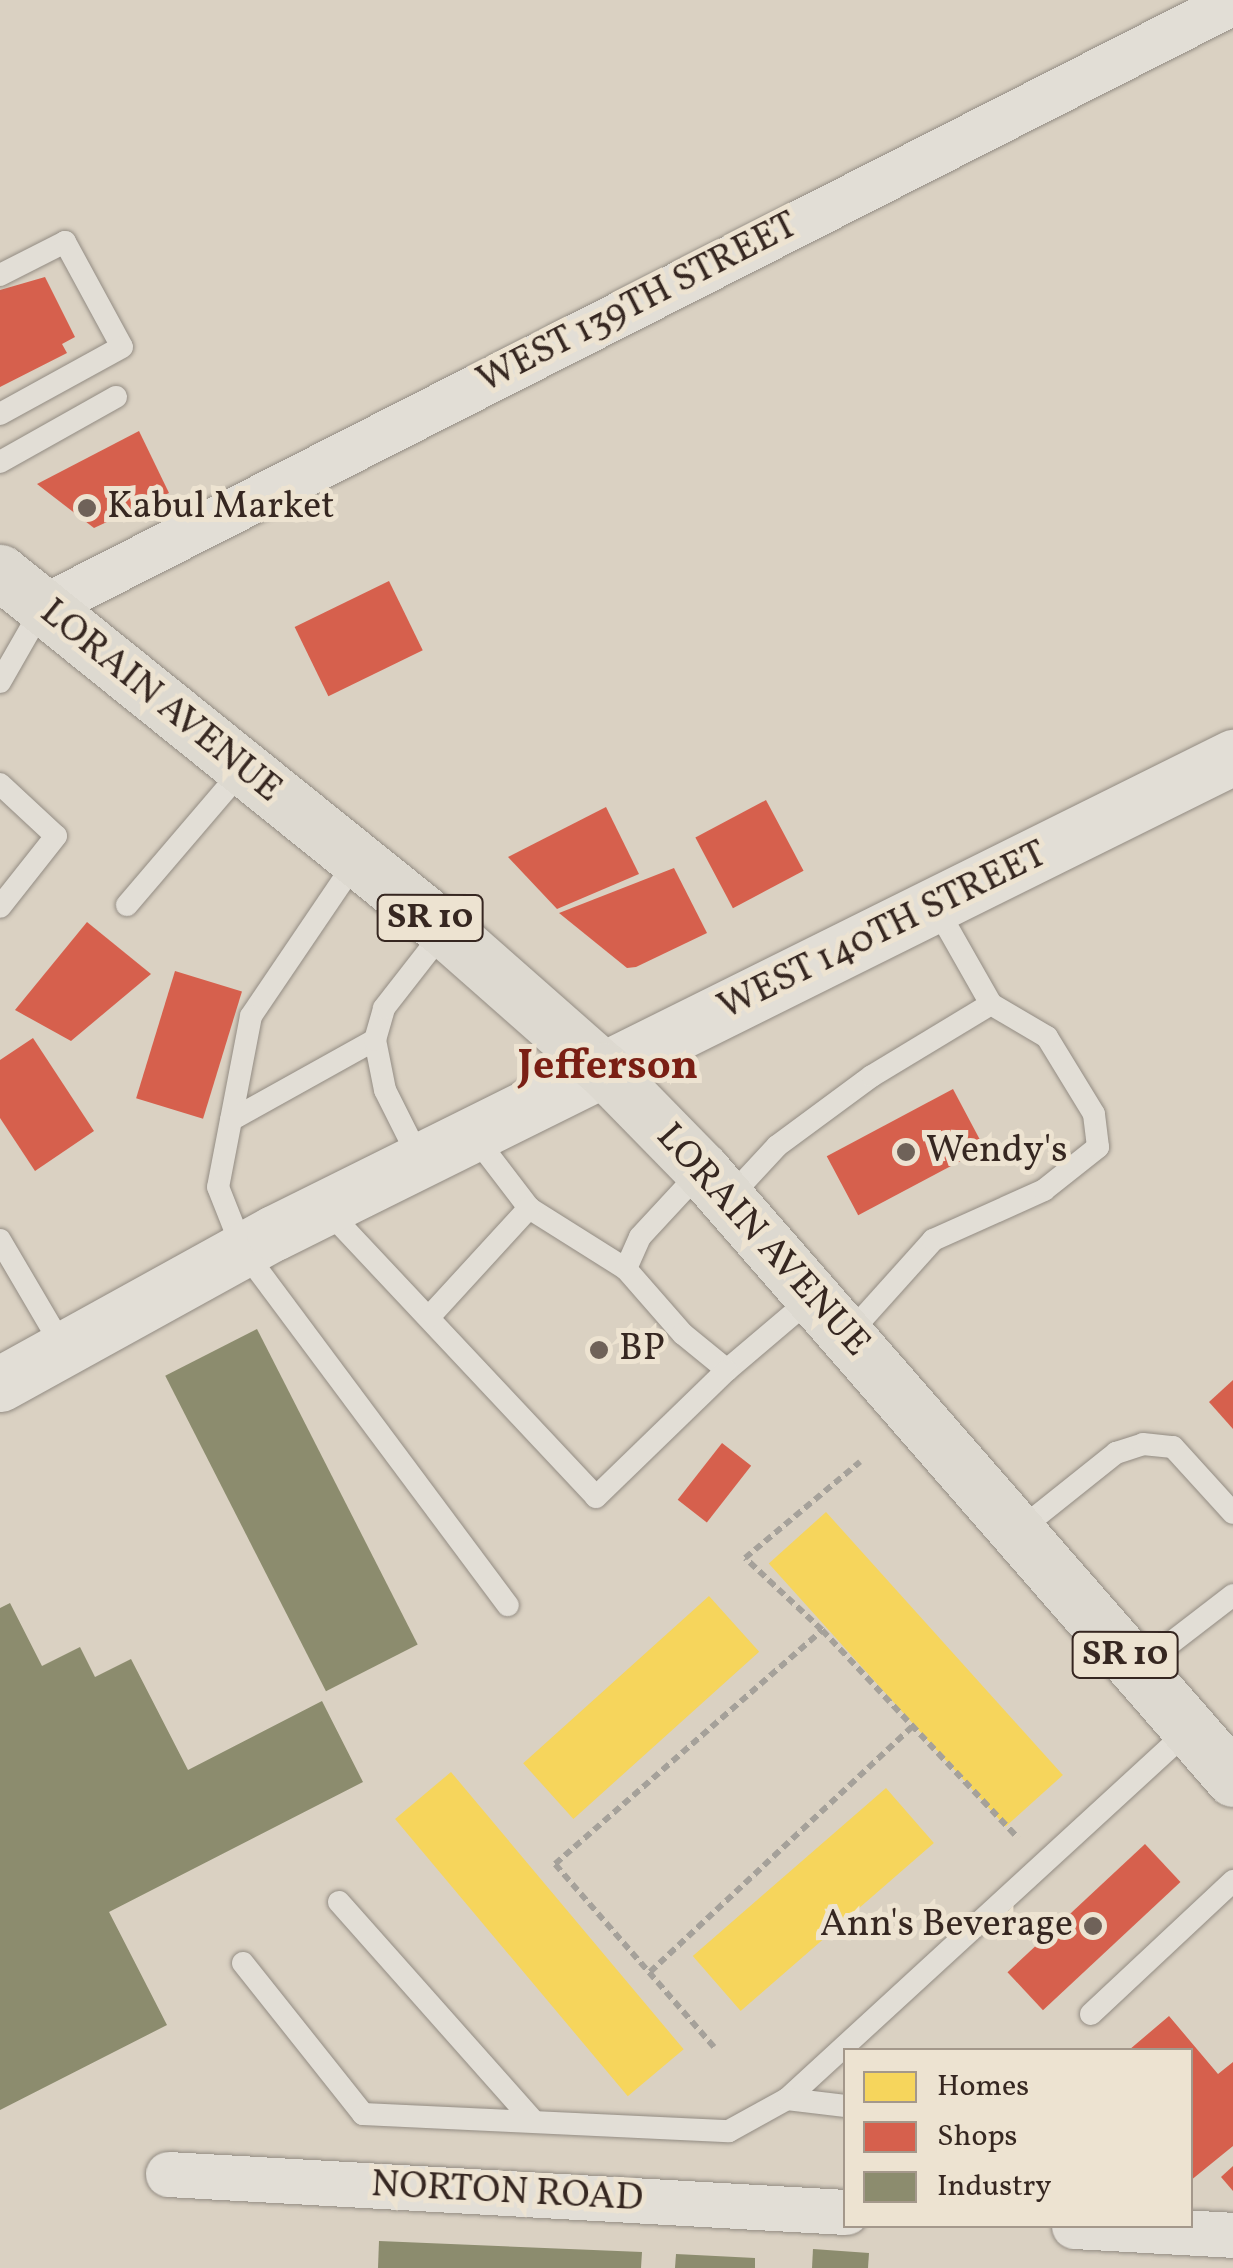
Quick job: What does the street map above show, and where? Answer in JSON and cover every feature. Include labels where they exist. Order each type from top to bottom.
[{"type":"main road","name":"LORAIN AVENUE","points":[[0,572],[445,930],[604,1070],[715,1185],[1232,1777]]},
{"type":"main road","name":"WEST 140TH STREET","points":[[0,1384],[325,1208],[1233,757]]},
{"type":"street","name":"WEST 139TH STREET","points":[[43,607],[1233,2]]},
{"type":"street","name":"NORTON ROAD","points":[[168,2174],[843,2212]]},
{"type":"street","points":[[1114,2228],[1233,2234]]},
{"type":"lane","points":[[0,275],[65,242],[122,347],[0,414]]},
{"type":"lane","points":[[0,462],[116,398]]},
{"type":"lane","points":[[0,682],[43,607]]},
{"type":"lane","points":[[127,906],[243,770]]},
{"type":"lane","points":[[0,784],[56,836],[0,908]]},
{"type":"lane","points":[[356,861],[252,1016],[218,1187],[243,1250],[508,1605]]},
{"type":"lane","points":[[325,1208],[596,1497],[727,1370],[830,1316],[932,1240],[1044,1190],[1098,1148],[1094,1114],[1048,1037],[992,1004],[936,907]]},
{"type":"lane","points":[[421,1162],[385,1090],[375,1040],[384,1008],[445,930]]},
{"type":"lane","points":[[626,1269],[640,1237],[872,1076],[992,1004]]},
{"type":"lane","points":[[231,1120],[375,1040]]},
{"type":"lane","points":[[474,1136],[529,1208],[626,1269],[683,1334],[727,1370]]},
{"type":"lane","points":[[430,1316],[529,1208]]},
{"type":"lane","points":[[0,1240],[64,1349]]},
{"type":"lane","points":[[1018,1532],[1116,1452],[1142,1444],[1173,1448],[1233,1513]]},
{"type":"lane","points":[[1137,1669],[1233,1595]]},
{"type":"lane","points":[[242,1962],[362,2114],[530,2118],[730,2131],[787,2099],[1190,1729]]},
{"type":"lane","points":[[1091,2014],[1233,1881]]},
{"type":"lane","points":[[339,1902],[530,2118]]},
{"type":"lane","points":[[787,2099],[843,2106]]},
{"type":"path","points":[[860,1462],[745,1558],[822,1630],[1018,1838]]},
{"type":"path","points":[[714,2047],[555,1864],[822,1630]]},
{"type":"path","points":[[650,1972],[913,1726]]},
{"type":"building: Homes","points":[[826,1512],[1063,1775],[1006,1827],[769,1564]]},
{"type":"building: Homes","points":[[709,1596],[759,1652],[573,1819],[523,1763]]},
{"type":"building: Homes","points":[[451,1772],[684,2049],[628,2096],[395,1819]]},
{"type":"building: Homes","points":[[886,1788],[934,1843],[741,2011],[693,1956]]},
{"type":"building: Shops","points":[[45,277],[75,337],[62,344],[67,353],[0,387],[0,290]]},
{"type":"building: Shops","points":[[139,431],[169,493],[94,528],[37,484]]},
{"type":"building: Shops","points":[[389,581],[423,650],[328,696],[295,627]]},
{"type":"building: Shops","points":[[766,800],[804,871],[733,908],[695,838]]},
{"type":"building: Shops","points":[[606,807],[639,874],[557,909],[508,857]]},
{"type":"building: Shops","points":[[674,868],[707,933],[636,967],[627,968],[559,913]]},
{"type":"building: Shops","points":[[87,922],[151,974],[71,1041],[15,1010]]},
{"type":"building: Shops","points":[[175,971],[242,991],[203,1119],[136,1098]]},
{"type":"building: Shops","points":[[33,1038],[94,1131],[35,1171],[0,1118],[0,1060]]},
{"type":"building: Shops","name":"Wendy's","points":[[953,1089],[984,1148],[858,1215],[827,1156]]},
{"type":"building: Shops","points":[[1233,1380],[1233,1429],[1209,1402]]},
{"type":"building: Shops","points":[[722,1443],[751,1466],[707,1523],[678,1500]]},
{"type":"building: Shops","name":"Ann's Beverage","points":[[1145,1844],[1180,1882],[1043,2010],[1008,1972]]},
{"type":"building: Shops","points":[[1169,2016],[1218,2074],[1233,2062],[1233,2146],[1193,2179],[1193,2048],[1131,2048]]},
{"type":"building: Shops","points":[[1233,2166],[1233,2191],[1221,2177]]},
{"type":"building: Industry","points":[[257,1329],[418,1644],[326,1691],[165,1376]]},
{"type":"building: Industry","points":[[10,1603],[42,1666],[80,1647],[95,1677],[131,1659],[188,1770],[322,1701],[363,1782],[109,1912],[167,2025],[0,2110],[0,1608]]},
{"type":"building: Industry","points":[[379,2241],[642,2252],[641,2268],[378,2268]]},
{"type":"building: Industry","points":[[813,2249],[869,2253],[868,2268],[812,2268]]},
{"type":"building: Industry","points":[[676,2254],[755,2258],[755,2268],[675,2268]]},
{"type":"place","name":"Kabul Market","points":[[87,508]]},
{"type":"place","name":"Wendy's","points":[[906,1152]]},
{"type":"place","name":"BP","points":[[599,1350]]},
{"type":"place","name":"Ann's Beverage","points":[[1093,1926]]},
{"type":"district","name":"Jefferson","points":[[608,1068]]}]
